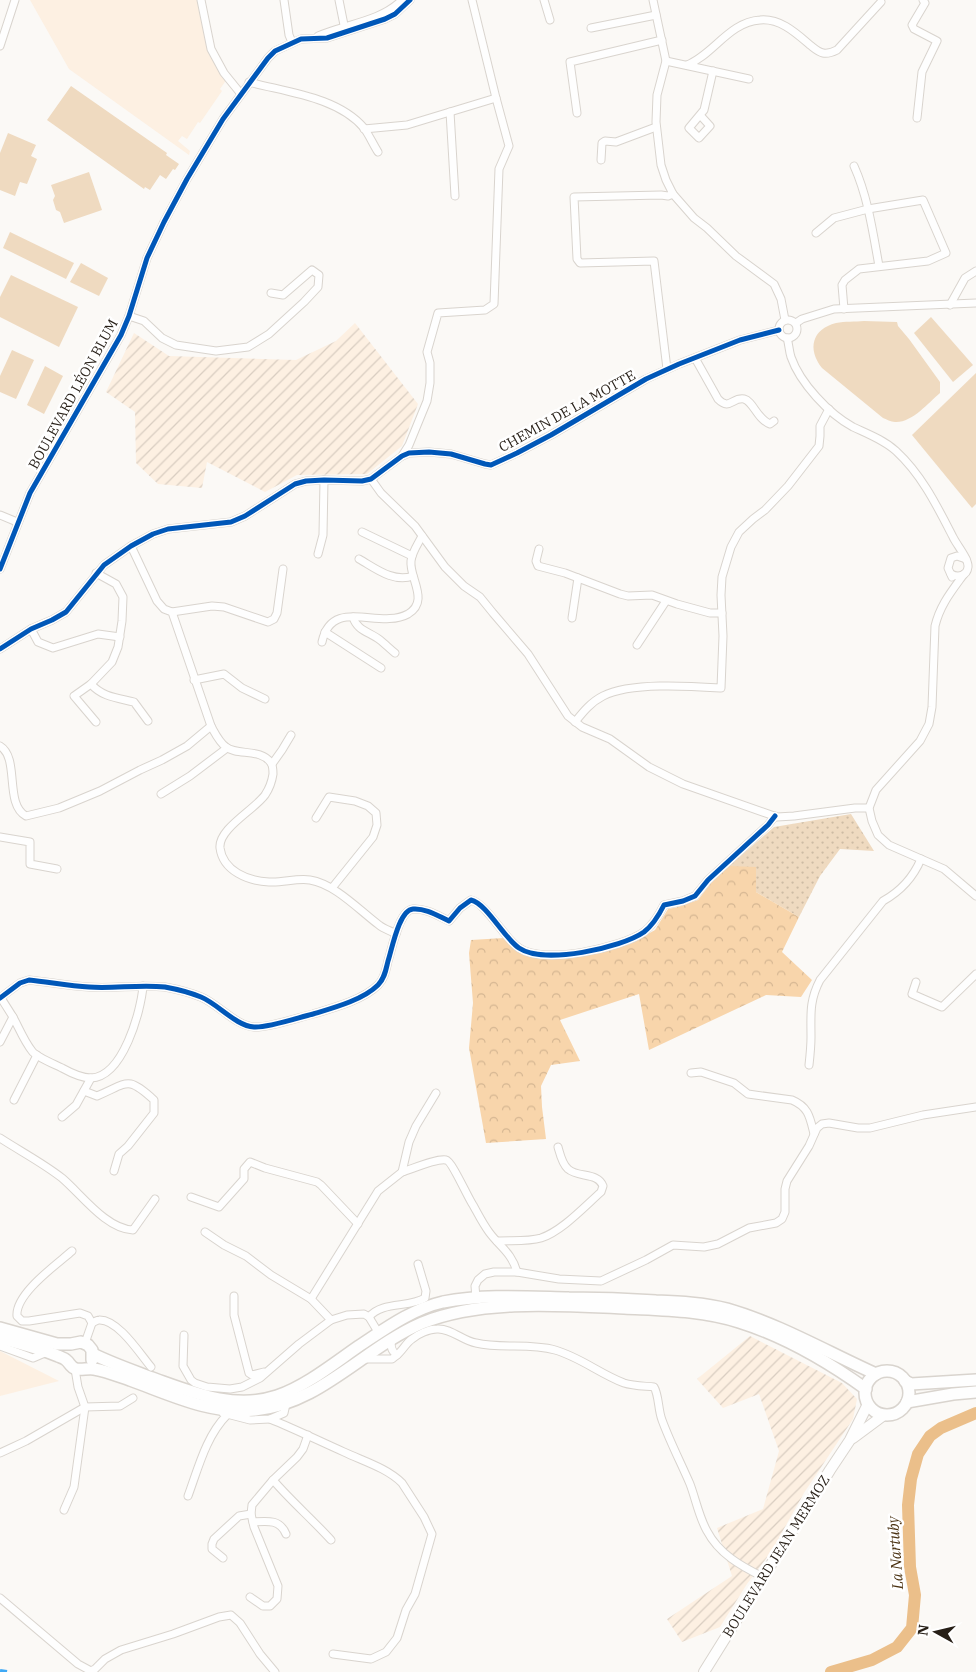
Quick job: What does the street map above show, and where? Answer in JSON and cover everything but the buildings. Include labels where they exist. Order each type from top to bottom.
[{"type":"main road","points":[[93,1354],[124,1368],[188,1391],[214,1398],[251,1401],[276,1396],[299,1386],[378,1332],[423,1308],[476,1298],[605,1298],[693,1303],[725,1309],[756,1319],[876,1374],[895,1373],[911,1384],[976,1380]]},
{"type":"main road","points":[[0,1338],[47,1352],[66,1360],[70,1365],[95,1369],[188,1402],[214,1408],[253,1411],[286,1404],[314,1391],[392,1339],[421,1324],[447,1314],[478,1308],[506,1306],[564,1306],[692,1311],[722,1317],[754,1327],[804,1350],[866,1389]]},
{"type":"main road","points":[[0,1328],[57,1344],[85,1343],[90,1347],[93,1354],[92,1360],[90,1365],[80,1368]]},
{"type":"main road","points":[[66,1360],[68,1348],[72,1344]]},
{"type":"main road","points":[[876,1374],[868,1383],[865,1394],[868,1404],[872,1409],[884,1415],[897,1412],[907,1402],[976,1392]]},
{"type":"main road","points":[[905,1381],[908,1388],[907,1402]]},
{"type":"main road","name":"BOULEVARD JEAN MERMOZ","points":[[704,1672],[850,1440],[868,1404]]},
{"type":"main road","name":"BOULEVARD JEAN MERMOZ","points":[[850,1440],[884,1415]]},
{"type":"street","points":[[0,46],[15,0]]},
{"type":"street","points":[[201,0],[212,49],[224,73],[241,94]]},
{"type":"street","points":[[284,0],[289,36],[292,42]]},
{"type":"street","points":[[339,0],[345,30]]},
{"type":"street","name":"BOULEVARD LÉON BLUM","points":[[0,569],[30,493],[121,335],[152,247],[188,179],[223,119],[249,82],[275,51],[301,39],[327,38],[383,13],[402,0]]},
{"type":"street","name":"BOULEVARD LÉON BLUM","points":[[345,30],[396,14],[410,0]]},
{"type":"street","points":[[402,456],[409,445],[427,401],[430,383],[430,363],[426,352],[438,313],[484,310],[494,304],[499,169],[509,146],[472,0]]},
{"type":"street","points":[[544,0],[550,20]]},
{"type":"street","points":[[653,0],[666,60],[658,96],[656,127],[661,164],[666,180],[673,194],[694,218],[736,256],[774,284],[782,299],[785,320]]},
{"type":"street","points":[[917,118],[922,72],[937,40],[914,29],[912,25],[925,3],[923,0]]},
{"type":"street","points":[[687,65],[696,61],[739,26],[760,20],[773,21],[791,29],[821,53],[829,53],[837,50],[881,2]]},
{"type":"street","points":[[591,28],[656,15]]},
{"type":"street","points":[[577,113],[570,62],[662,40]]},
{"type":"street","points":[[666,60],[749,79]]},
{"type":"street","points":[[700,115],[704,110],[713,71]]},
{"type":"street","points":[[249,82],[330,103],[349,115],[364,129],[378,152]]},
{"type":"street","points":[[364,129],[407,125],[496,98]]},
{"type":"street","points":[[450,112],[455,196]]},
{"type":"street","points":[[601,160],[602,143],[605,141],[616,142],[656,127]]},
{"type":"street","points":[[854,166],[860,178],[868,209],[879,266]]},
{"type":"street","points":[[667,369],[654,261],[580,263],[577,259],[574,197],[668,196],[673,194]]},
{"type":"street","points":[[816,233],[834,218],[868,209],[923,200],[946,253],[928,260],[858,269],[842,285],[844,309]]},
{"type":"street","points":[[129,316],[144,321],[162,338],[176,345],[216,351],[248,347],[269,334],[304,302],[318,287],[319,275],[312,270],[283,295],[271,293]]},
{"type":"street","points":[[950,305],[965,278],[976,271]]},
{"type":"street","points":[[796,323],[802,319],[819,314],[844,309],[976,303]]},
{"type":"street","points":[[787,338],[796,335],[798,329],[796,323],[791,320],[781,322],[779,330],[787,338],[791,357],[797,371],[829,409],[845,422],[883,442],[907,462],[944,517],[953,538],[966,559],[968,566],[941,606],[935,626],[932,707],[929,724],[920,741],[876,790],[869,808],[878,835],[889,845],[944,869],[976,896]]},
{"type":"street","name":"CHEMIN DE LA MOTTE","points":[[371,479],[409,453],[451,454],[491,465],[551,435],[667,369],[740,340],[779,330]]},
{"type":"street","points":[[695,358],[718,399],[723,404],[744,399],[763,421],[770,424],[774,421]]},
{"type":"street","points":[[575,722],[588,705],[603,696],[620,690],[673,686],[721,688],[722,577],[731,547],[739,532],[753,518],[765,510],[788,486],[819,446],[820,426],[829,409]]},
{"type":"street","points":[[0,649],[66,612],[104,565],[131,546],[153,534],[168,529],[231,522],[245,516],[295,484],[306,481],[362,481],[371,479],[381,493],[398,508],[422,536],[445,567],[464,586],[480,597],[528,654],[568,716],[575,722],[610,739],[649,767],[682,784],[775,816],[794,816],[869,808]]},
{"type":"street","points":[[318,554],[323,535],[324,480]]},
{"type":"street","points":[[0,515],[17,522]]},
{"type":"street","points":[[362,532],[412,556]]},
{"type":"street","points":[[322,642],[324,632],[332,622],[342,617],[398,617],[409,614],[416,607],[419,595],[411,561],[422,536]]},
{"type":"street","points":[[952,590],[948,564],[952,558],[954,548],[953,538]]},
{"type":"street","points":[[131,546],[156,601],[164,609],[172,612],[212,606],[224,607],[268,622],[274,619],[277,613],[283,569]]},
{"type":"street","points":[[539,549],[536,561],[538,566],[578,578],[620,594],[628,596],[652,595],[710,614],[722,613]]},
{"type":"street","points":[[952,558],[960,556],[966,559]]},
{"type":"street","points":[[359,559],[390,576],[405,579],[413,576]]},
{"type":"street","points":[[96,573],[116,584],[123,597],[120,637],[112,662],[91,684],[74,696],[96,722]]},
{"type":"street","points":[[951,574],[957,576],[964,574]]},
{"type":"street","points":[[572,618],[578,578]]},
{"type":"street","points":[[637,645],[666,600]]},
{"type":"street","points":[[172,612],[194,680],[204,701],[211,726],[218,738],[227,748],[266,757],[272,764],[272,781],[265,795],[223,835],[220,846],[222,857],[229,867],[255,881],[310,880],[322,883],[332,888],[381,926],[396,934]]},
{"type":"street","points":[[353,617],[354,622],[359,628],[379,639],[395,653]]},
{"type":"street","points":[[31,630],[38,642],[53,648],[98,634],[120,637]]},
{"type":"street","points":[[324,632],[381,668]]},
{"type":"street","points":[[194,680],[224,674],[242,688],[265,699]]},
{"type":"street","points":[[91,684],[109,696],[134,702],[148,721]]},
{"type":"street","points":[[0,746],[6,750],[9,757],[13,788],[18,806],[22,814],[26,816],[60,808],[100,791],[186,746],[211,726]]},
{"type":"street","points":[[272,764],[291,735]]},
{"type":"street","points":[[161,794],[190,776],[227,748]]},
{"type":"street","points":[[316,818],[329,797],[355,800],[368,806],[376,813],[377,825],[373,837],[332,888]]},
{"type":"street","points":[[143,986],[142,999],[134,1026],[123,1053],[104,1074],[91,1078],[74,1074],[33,1053],[1,998],[20,983],[29,980],[90,988],[143,986],[166,987],[201,997],[248,1026],[262,1026],[353,1001],[378,986],[383,978],[396,934],[408,910],[420,909],[434,913],[449,921],[460,908],[471,900],[474,900],[481,906],[506,937],[521,949],[528,952],[559,955],[578,953],[630,940],[650,927],[664,905],[695,896],[708,880],[768,825],[775,816]]},
{"type":"street","points":[[0,837],[30,842],[30,864],[57,869]]},
{"type":"street","points":[[809,1065],[810,1016],[814,993],[820,980],[884,901],[897,893],[910,879],[921,859]]},
{"type":"street","points":[[916,982],[912,994],[942,1007],[976,974]]},
{"type":"street","points":[[1,1038],[13,1017]]},
{"type":"street","points":[[14,1100],[37,1055]]},
{"type":"street","points":[[691,1073],[701,1072],[734,1083],[748,1094],[798,1102],[808,1112],[814,1134]]},
{"type":"street","points":[[62,1117],[76,1105],[91,1078]]},
{"type":"street","points":[[84,1091],[97,1096],[120,1086],[132,1084],[139,1087],[154,1100],[154,1113],[120,1154],[114,1171]]},
{"type":"street","points":[[402,1172],[409,1142],[416,1126],[436,1093]]},
{"type":"street","points":[[476,1298],[475,1286],[478,1280],[485,1274],[517,1272],[559,1279],[601,1281],[673,1245],[704,1247],[718,1244],[749,1228],[776,1223],[782,1219],[785,1212],[785,1189],[788,1181],[802,1159],[817,1128],[822,1124],[830,1123],[870,1128],[923,1115],[976,1107]]},
{"type":"street","points":[[0,1138],[62,1178],[94,1208],[110,1221],[126,1230],[133,1230],[155,1199]]},
{"type":"street","points":[[497,1240],[542,1237],[569,1221],[600,1192],[603,1186],[601,1181],[574,1173],[568,1169],[564,1164],[558,1147]]},
{"type":"street","points":[[311,1299],[378,1191],[402,1172],[440,1160],[451,1162],[471,1202],[489,1232],[514,1261],[517,1272]]},
{"type":"street","points":[[191,1197],[219,1208],[244,1179],[244,1169],[250,1162],[254,1162],[265,1168],[317,1182],[358,1224]]},
{"type":"street","points":[[206,1232],[311,1299],[331,1320]]},
{"type":"street","points":[[72,1251],[32,1286],[16,1310],[17,1316],[22,1321],[80,1312],[88,1316],[92,1323],[85,1343]]},
{"type":"street","points":[[369,1317],[373,1312],[380,1309],[425,1298],[426,1291],[418,1264]]},
{"type":"street","points":[[234,1296],[234,1314],[249,1373],[252,1375],[267,1372]]},
{"type":"street","points":[[184,1335],[183,1366],[187,1375],[195,1383],[219,1389],[230,1389],[242,1387],[260,1378],[299,1344],[331,1320],[347,1315],[364,1314],[369,1317],[378,1332]]},
{"type":"street","points":[[92,1323],[100,1320],[110,1323],[122,1331],[151,1367]]},
{"type":"street","points":[[361,1359],[392,1359],[412,1339],[436,1329],[442,1329],[473,1343],[535,1346],[555,1350],[622,1382],[654,1387],[657,1392],[659,1413],[668,1438],[690,1486],[706,1530],[726,1556],[763,1577]]},
{"type":"street","points":[[392,1339],[390,1345],[397,1355]]},
{"type":"street","points":[[0,1346],[33,1358],[47,1352]]},
{"type":"street","points":[[64,1510],[74,1487],[85,1407],[78,1387],[80,1368]]},
{"type":"street","points":[[0,1453],[26,1441],[85,1407],[120,1406],[133,1398]]},
{"type":"street","points":[[214,1408],[227,1415],[250,1420],[270,1419],[284,1413],[286,1404]]},
{"type":"street","points":[[188,1496],[206,1447],[220,1421],[227,1415]]},
{"type":"street","points":[[270,1419],[374,1465],[397,1478],[419,1509],[432,1534],[415,1594],[406,1610],[397,1638],[386,1652],[371,1659],[333,1654]]},
{"type":"street","points":[[250,1598],[263,1606],[270,1606],[277,1599],[278,1586],[250,1514],[252,1504],[297,1457],[303,1449],[308,1435]]},
{"type":"street","points":[[273,1480],[288,1498],[332,1540]]},
{"type":"street","points":[[223,1558],[212,1549],[214,1539],[239,1516],[250,1514]]},
{"type":"street","points":[[253,1522],[278,1522],[284,1528],[286,1534]]},
{"type":"street","points":[[0,1598],[78,1664],[91,1670],[95,1669],[105,1659],[122,1650],[173,1634],[219,1616],[231,1615],[240,1623],[260,1654],[276,1672]]},
{"type":"shaded area","points":[[30,0],[199,0],[209,49],[227,79],[220,89],[222,91],[200,123],[198,122],[187,139],[182,136],[178,141],[190,151],[189,155],[69,69]]},
{"type":"shaded area","points":[[71,86],[167,153],[166,155],[179,164],[175,170],[173,169],[166,179],[160,175],[150,190],[145,187],[144,189],[47,120]]},
{"type":"shaded area","points":[[8,133],[36,145],[31,156],[37,159],[27,184],[20,182],[15,196],[0,190],[0,153]]},
{"type":"shaded area","points":[[89,172],[102,210],[64,223],[60,212],[56,210],[53,200],[55,196],[51,185]]},
{"type":"shaded area","points":[[10,232],[74,263],[66,279],[3,248]]},
{"type":"shaded area","points":[[81,263],[108,278],[99,296],[70,282]]},
{"type":"shaded area","points":[[11,275],[78,307],[59,347],[0,317],[0,297]]},
{"type":"shaded area","points":[[931,317],[973,365],[953,382],[914,333]]},
{"type":"shaded area","points":[[864,321],[897,322],[898,326],[940,382],[940,393],[919,412],[908,419],[895,422],[883,418],[822,368],[817,361],[814,354],[814,341],[822,330],[836,323]]},
{"type":"shaded area","points":[[355,323],[418,404],[402,446],[367,474],[297,475],[265,492],[207,462],[202,488],[158,484],[136,463],[135,412],[106,392],[134,333],[169,356],[296,360],[336,341]]},
{"type":"shaded area","points":[[12,350],[34,360],[16,399],[0,392],[0,376]]},
{"type":"shaded area","points":[[45,366],[63,376],[44,414],[27,405]]},
{"type":"shaded area","points":[[976,373],[976,504],[972,508],[912,435]]},
{"type":"shaded area","points":[[851,814],[874,851],[840,849],[820,876],[799,917],[756,892],[729,866],[774,827]]},
{"type":"shaded area","points":[[750,1336],[842,1383],[857,1399],[853,1419],[804,1493],[771,1552],[747,1584],[720,1627],[682,1642],[667,1619],[732,1576],[717,1528],[763,1509],[779,1451],[759,1394],[723,1408],[697,1379]]},
{"type":"shaded area","points":[[0,1351],[59,1381],[0,1396]]},
{"type":"green space","points":[[729,866],[756,867],[756,892],[799,917],[782,952],[812,980],[801,997],[766,995],[649,1050],[639,994],[560,1020],[580,1061],[551,1065],[541,1086],[546,1139],[486,1143],[469,1048],[473,1003],[469,953],[471,940],[504,938],[524,954],[578,956],[630,944],[655,930],[668,909],[698,900],[711,883]]},
{"type":"waterway","name":"La Nartuby","points":[[831,1672],[872,1660],[897,1647],[912,1628],[915,1595],[910,1567],[908,1505],[911,1479],[918,1454],[930,1436],[941,1428],[976,1413]]},
{"type":"marked path","points":[[0,1671],[7,1672]]},
{"type":"cycle path","points":[[0,569],[30,493],[121,335],[129,316],[147,258],[164,222],[223,119],[275,51],[301,39],[327,38],[385,19],[395,14],[410,0]]},
{"type":"cycle path","points":[[0,649],[31,629],[66,612],[104,565],[131,546],[153,534],[168,529],[231,522],[245,516],[295,484],[306,481],[362,481],[371,479],[409,453],[451,454],[491,465],[551,435],[646,379],[740,340],[779,330]]},
{"type":"cycle path","points":[[0,998],[20,983],[29,980],[89,987],[165,987],[201,997],[247,1026],[260,1027],[275,1024],[347,1003],[364,995],[378,985],[385,973],[400,923],[408,911],[413,909],[423,910],[449,921],[460,908],[471,900],[489,914],[513,943],[531,953],[563,955],[601,949],[618,944],[644,932],[656,920],[664,905],[695,896],[708,880],[768,825],[775,816]]}]
